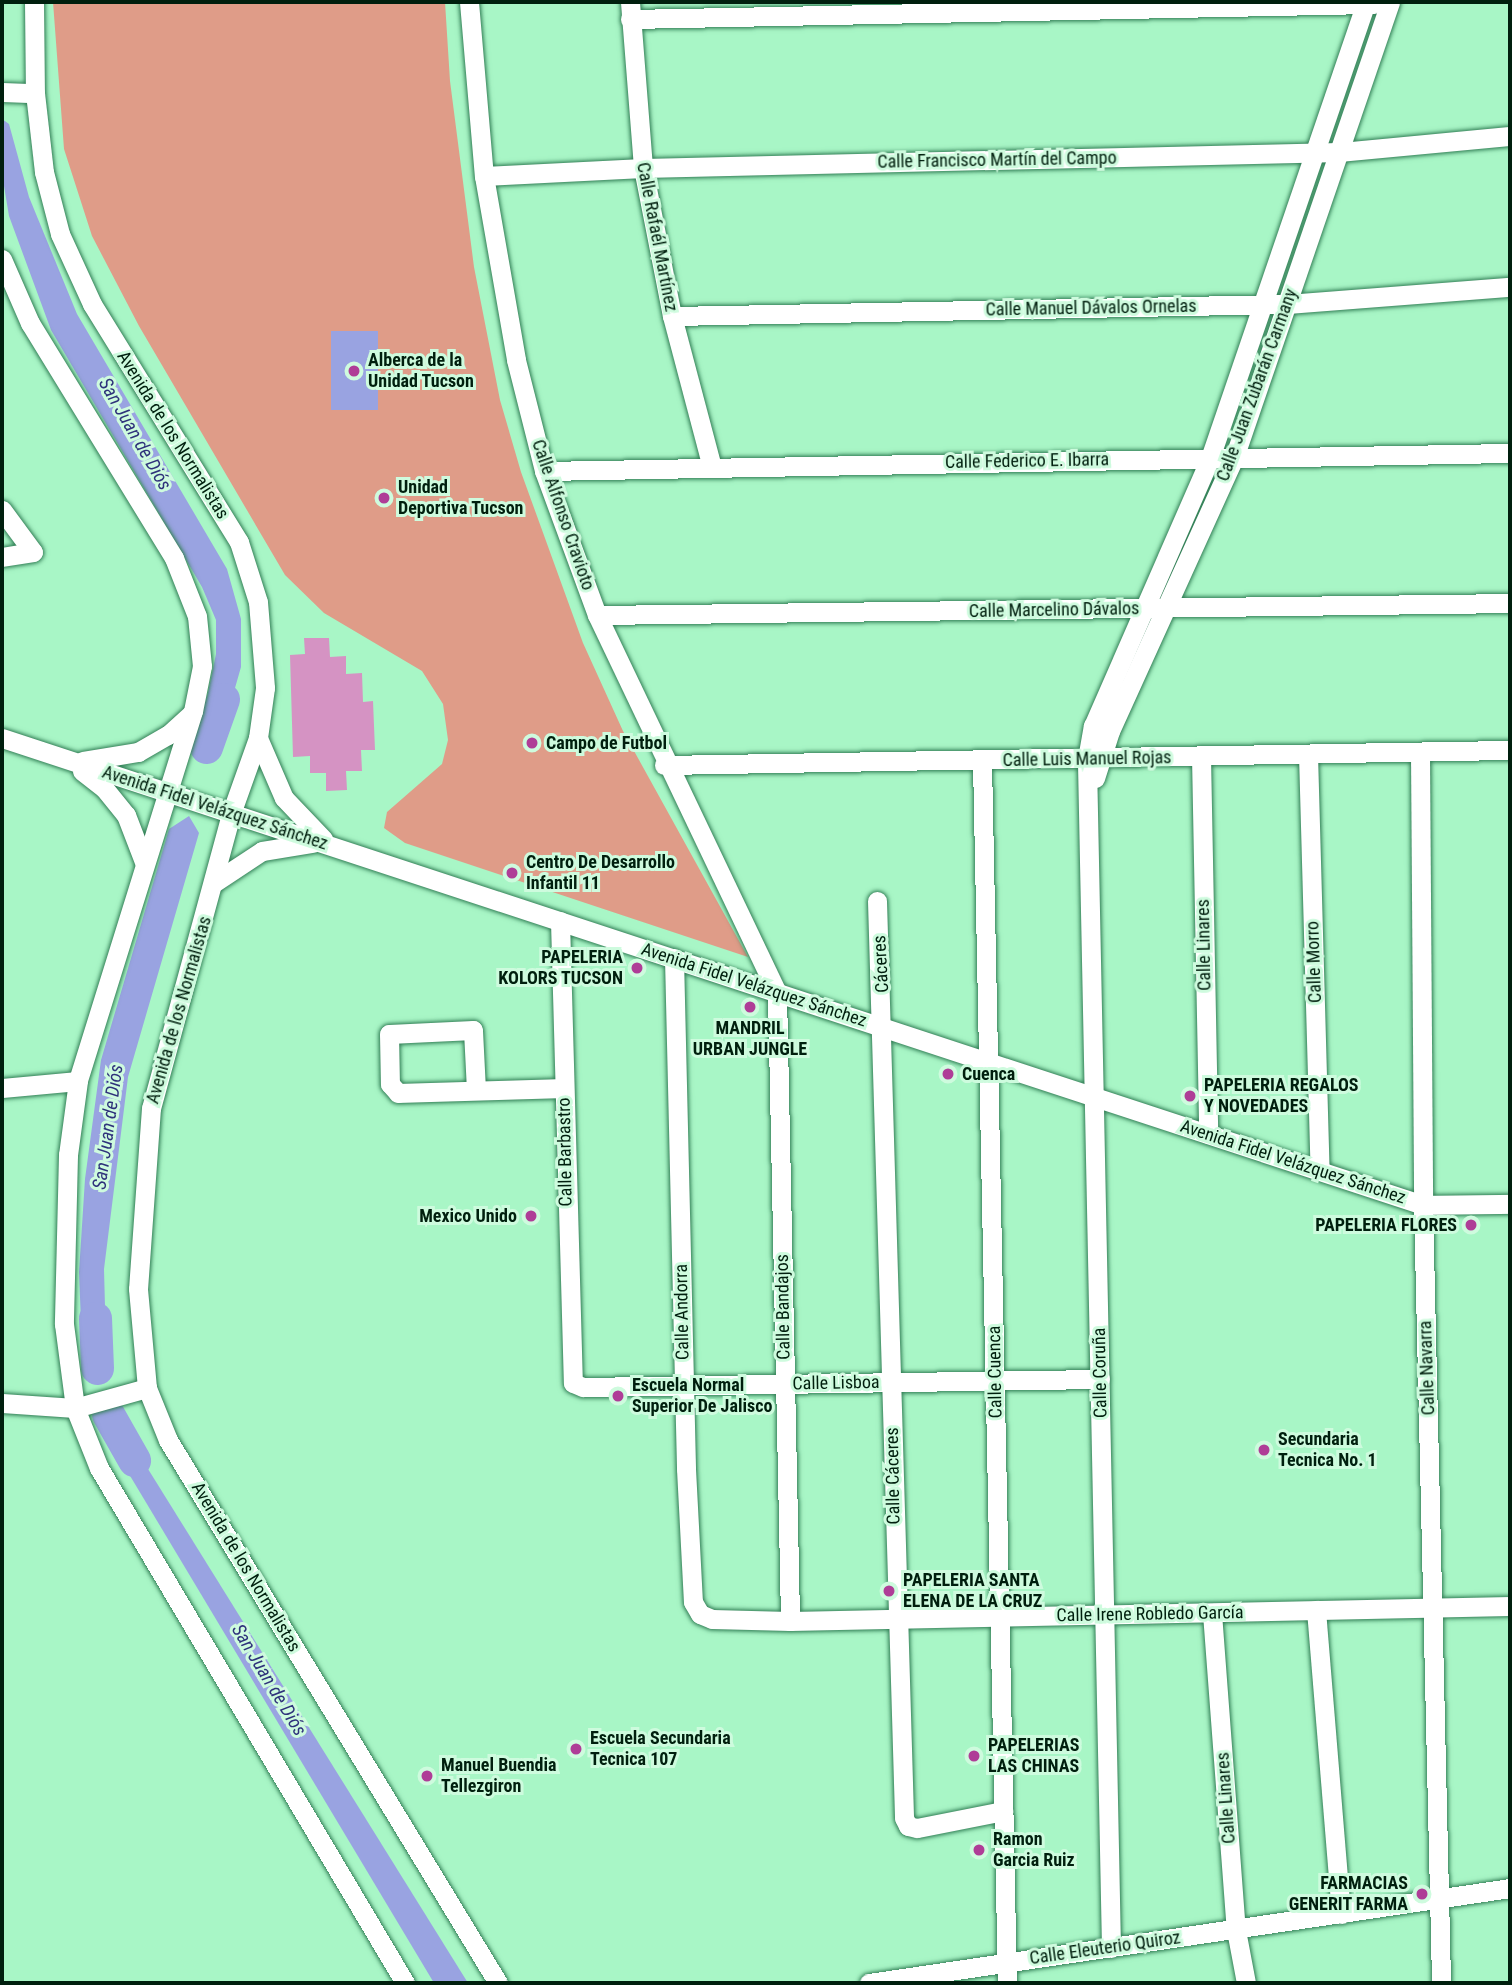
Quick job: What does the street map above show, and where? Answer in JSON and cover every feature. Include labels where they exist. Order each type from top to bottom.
[{"type":"street","name":"Avenida de los Normalistas","points":[[34,2],[35,93],[44,172],[60,234],[92,304],[239,542],[258,602],[265,688],[258,738],[231,814],[215,882],[151,1108],[138,1289],[147,1388],[168,1440],[498,1983]]},
{"type":"street","name":"Calle Alfonso Cravioto","points":[[469,2],[484,176],[516,360],[544,471],[597,615],[664,765],[777,992]]},
{"type":"street","points":[[630,10],[1394,2]]},
{"type":"street","name":"Calle Juan Zubarán Carmany","points":[[1093,759],[1168,608],[1234,457],[1394,2]]},
{"type":"street","name":"Calle Juan Zubarán Carmany","points":[[1093,759],[1093,726],[1210,458],[1259,304],[1366,3]]},
{"type":"street","name":"Calle Rafaél Martínez","points":[[630,10],[643,167],[672,316],[712,467]]},
{"type":"street","points":[[2,92],[35,93]]},
{"type":"street","name":"Calle Francisco Martín del Campo","points":[[484,176],[643,167],[1340,152],[1510,136]]},
{"type":"street","points":[[2,259],[30,323],[174,558],[197,616],[202,666],[193,711],[78,1081],[64,1244],[64,1324],[75,1408],[99,1468],[405,1983]]},
{"type":"street","name":"Calle Manuel Dávalos Ornelas","points":[[672,316],[1287,304],[1510,287]]},
{"type":"street","name":"Calle Federico E. Ibarra","points":[[544,471],[1510,453]]},
{"type":"street","points":[[2,510],[33,552],[2,557]]},
{"type":"street","name":"Calle Marcelino Dávalos","points":[[597,615],[1510,603]]},
{"type":"street","points":[[60,759],[99,761],[138,752],[168,735],[193,711]]},
{"type":"street","name":"Avenida Fidel Velázquez Sánchez","points":[[2,738],[1423,1205],[1510,1204]]},
{"type":"street","points":[[258,738],[284,798],[330,844]]},
{"type":"street","name":"Calle Luis Manuel Rojas","points":[[664,765],[1510,750]]},
{"type":"street","name":"Calle Navarra","points":[[1420,752],[1423,1205],[1441,1983]]},
{"type":"street","name":"Calle Morro","points":[[1308,754],[1320,1171]]},
{"type":"street","name":"Calle Linares","points":[[1201,756],[1208,1133]]},
{"type":"street","points":[[60,759],[90,776],[116,801],[134,830],[144,862]]},
{"type":"street","name":"Calle Coruña","points":[[1093,759],[1093,1096],[1111,1948]]},
{"type":"street","name":"Calle Cuenca","points":[[982,761],[1007,1983]]},
{"type":"street","points":[[215,882],[262,851],[295,843],[330,844]]},
{"type":"street","name":"Cáceres","points":[[877,901],[884,1028]]},
{"type":"street","name":"Calle Barbastro","points":[[560,921],[573,1383]]},
{"type":"street","name":"Calle Andorra","points":[[674,958],[684,1385],[693,1602],[700,1614],[712,1619],[790,1621]]},
{"type":"street","name":"Calle Bandajos","points":[[777,992],[790,1621]]},
{"type":"street","name":"Calle Cáceres","points":[[884,1028],[895,1619],[908,1826],[1003,1811]]},
{"type":"street","points":[[476,1090],[472,1030],[389,1034],[393,1090],[476,1090],[564,1088]]},
{"type":"street","points":[[2,1088],[78,1081]]},
{"type":"street","name":"Calle Lisboa","points":[[573,1383],[583,1388],[1100,1379]]},
{"type":"street","points":[[2,1403],[75,1408],[147,1388]]},
{"type":"street","name":"Calle Irene Robledo García","points":[[790,1621],[1510,1606]]},
{"type":"street","points":[[1316,1610],[1340,1914]]},
{"type":"street","name":"Calle Linares","points":[[1212,1613],[1236,1930],[1246,1983]]},
{"type":"street","name":"Calle Eleuterio Quiroz","points":[[869,1983],[1510,1888]]},
{"type":"shaded area","name":"Unidad Deportiva Tucson","points":[[53,2],[445,2],[450,81],[474,267],[500,400],[521,472],[583,643],[623,731],[748,957],[405,843],[384,828],[387,812],[442,764],[448,740],[443,704],[422,671],[324,613],[285,575],[139,326],[92,236],[64,149]]},
{"type":"water","points":[[2,119],[9,124],[29,197],[77,314],[227,569],[241,619],[241,667],[223,730],[207,742],[202,722],[216,654],[216,620],[202,587],[51,330],[9,216],[2,174]]},
{"type":"water","name":"Alberca de la Unidad Tucson","points":[[331,331],[378,331],[378,410],[331,410]]},
{"type":"water","points":[[189,816],[199,833],[128,1077],[104,1269],[106,1344],[96,1361],[82,1347],[79,1272],[85,1179],[101,1060],[169,829]]},
{"type":"water","points":[[110,1421],[125,1432],[468,1983],[434,1983],[108,1439]]},
{"type":"building","points":[[304,638],[329,638],[330,657],[346,656],[346,674],[362,673],[363,702],[373,701],[375,750],[361,750],[362,771],[346,771],[347,790],[326,791],[326,773],[310,773],[310,756],[293,757],[290,655],[305,654]]},
{"type":"waterway","name":"San Juan de Diós","points":[[206,747],[223,699]]},
{"type":"waterway","name":"San Juan de Diós","points":[[95,1318],[97,1368]]},
{"type":"waterway","name":"San Juan de Diós","points":[[108,1414],[134,1460]]},
{"type":"place","name":"Alberca de la Unidad Tucson","points":[[354,371]]},
{"type":"place","name":"Unidad Deportiva Tucson","points":[[384,498]]},
{"type":"place","name":"Campo de Futbol","points":[[532,743]]},
{"type":"place","name":"Centro De Desarrollo Infantil 11","points":[[512,873]]},
{"type":"place","name":"PAPELERIA KOLORS TUCSON","points":[[637,968]]},
{"type":"place","name":"MANDRIL URBAN JUNGLE","points":[[750,1007]]},
{"type":"place","name":"Cuenca","points":[[948,1074]]},
{"type":"place","name":"PAPELERIA REGALOS Y NOVEDADES","points":[[1190,1096]]},
{"type":"place","name":"Mexico Unido","points":[[531,1216]]},
{"type":"place","name":"PAPELERIA FLORES","points":[[1471,1225]]},
{"type":"place","name":"Escuela Normal Superior De Jalisco","points":[[618,1396]]},
{"type":"place","name":"Secundaria Tecnica No. 1","points":[[1264,1450]]},
{"type":"place","name":"PAPELERIA SANTA ELENA DE LA CRUZ","points":[[889,1591]]},
{"type":"place","name":"Escuela Secundaria Tecnica 107","points":[[576,1749]]},
{"type":"place","name":"PAPELERIAS LAS CHINAS","points":[[974,1756]]},
{"type":"place","name":"Manuel Buendia Tellezgiron","points":[[427,1776]]},
{"type":"place","name":"Ramon Garcia Ruiz","points":[[979,1850]]},
{"type":"place","name":"FARMACIAS GENERIT FARMA","points":[[1422,1894]]}]
